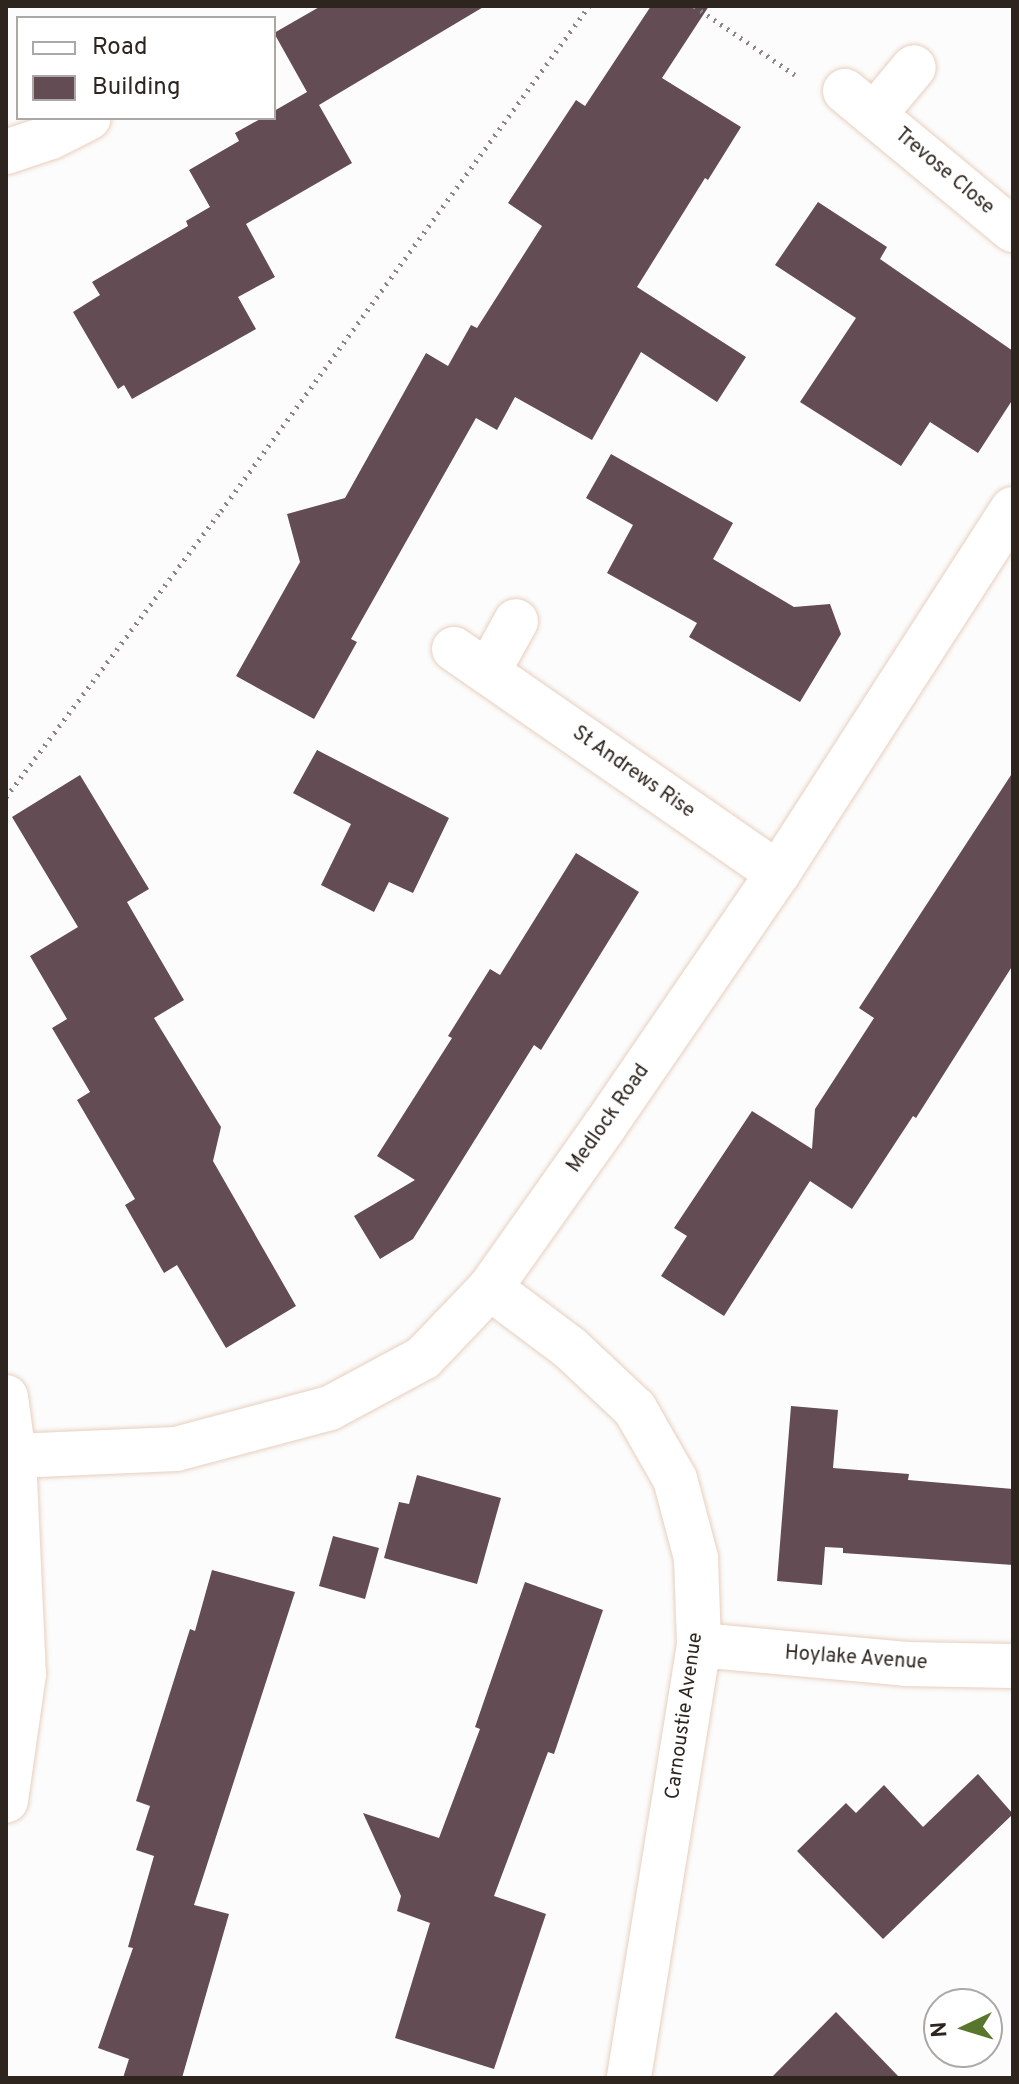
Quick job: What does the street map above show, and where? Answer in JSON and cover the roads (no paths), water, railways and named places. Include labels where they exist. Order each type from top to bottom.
[{"type":"street","name":"Trevose Close","points":[[914,67],[860,103],[1013,230]]},
{"type":"street","points":[[6,152],[51,137],[85,120]]},
{"type":"street","name":"Medlock Road","points":[[14,1456],[176,1449],[330,1408],[423,1358],[490,1288],[778,873],[1013,509]]},
{"type":"street","name":"St Andrews Rise","points":[[516,621],[471,661],[778,873]]},
{"type":"street","name":"Carnoustie Avenue","points":[[490,1288],[569,1347],[635,1409],[678,1492],[696,1558],[699,1645],[629,2078]]},
{"type":"street","points":[[6,1397],[14,1456],[24,1674],[6,1801]]},
{"type":"street","name":"Hoylake Avenue","points":[[699,1645],[906,1664],[1013,1666]]}]
